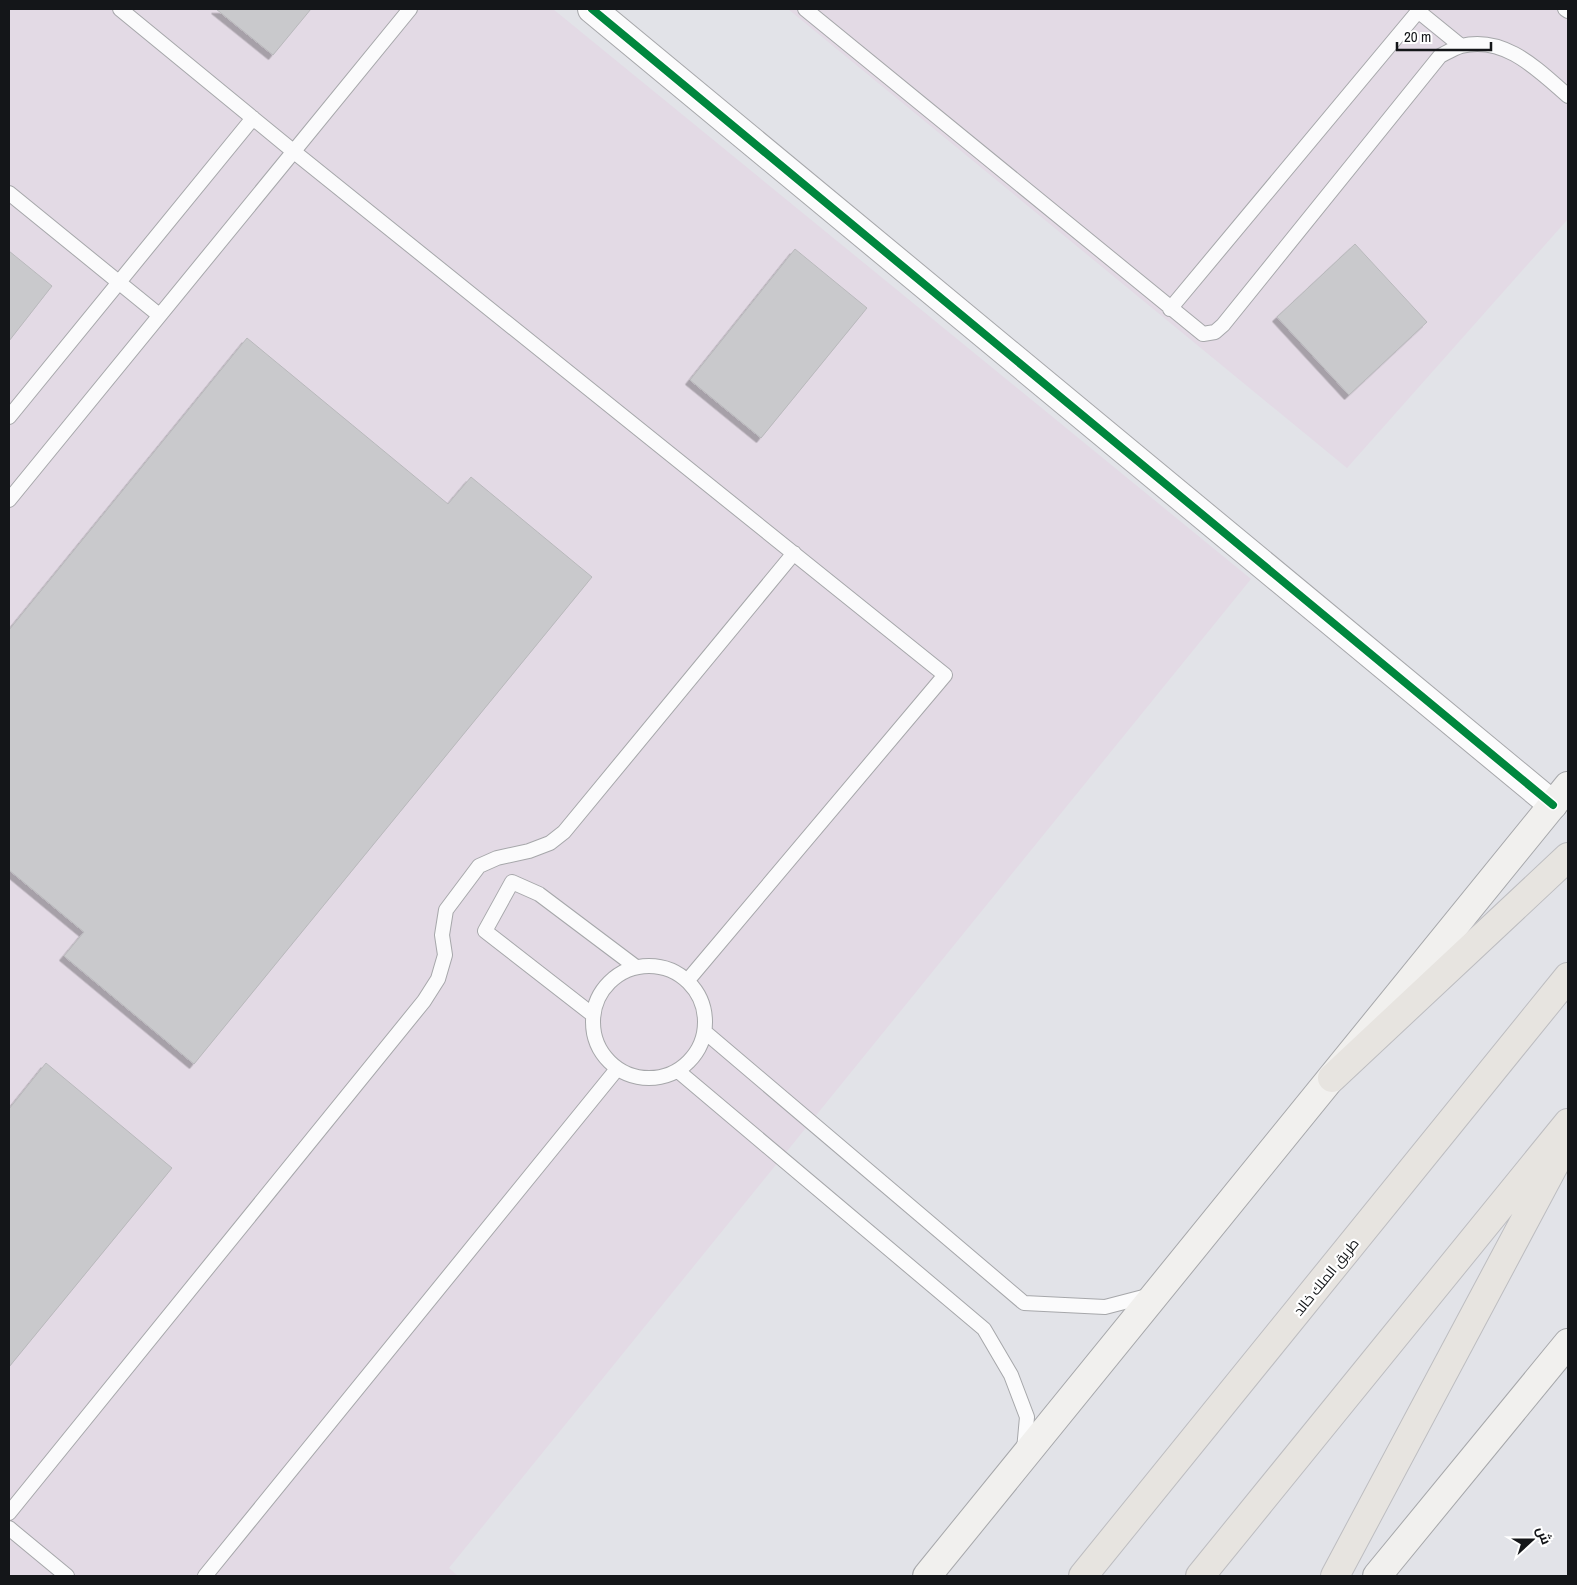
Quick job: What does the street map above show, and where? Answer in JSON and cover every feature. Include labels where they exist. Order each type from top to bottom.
[{"type":"main road","points":[[927,1576],[1560,796]]},
{"type":"main road","points":[[1332,1078],[1568,857]]},
{"type":"main road","name":"طريق الملك خالد","points":[[1083,1576],[1568,978]]},
{"type":"main road","points":[[1200,1576],[1568,1123]]},
{"type":"main road","points":[[1335,1576],[1568,1140]]},
{"type":"main road","points":[[1377,1576],[1568,1343]]},
{"type":"street","points":[[592,9],[1560,796]]},
{"type":"lane","points":[[120,9],[293,151],[945,675],[688,980]]},
{"type":"lane","points":[[9,500],[410,9]]},
{"type":"lane","points":[[805,9],[1170,309],[1203,334],[1215,332],[1223,325],[1440,56],[1461,46],[1484,45],[1504,48],[1526,60],[1568,96]]},
{"type":"lane","points":[[1170,309],[1419,10],[1461,46]]},
{"type":"lane","points":[[9,417],[253,118]]},
{"type":"lane","points":[[9,193],[159,315]]},
{"type":"lane","points":[[9,1513],[424,1001],[438,979],[445,955],[442,935],[446,910],[479,866],[497,858],[529,851],[550,843],[564,832],[794,553]]},
{"type":"lane","points":[[593,1015],[485,931],[512,882],[540,894],[636,967]]},
{"type":"lane","points":[[654,965],[673,970],[688,980],[700,995],[705,1013],[705,1032],[696,1054],[678,1071],[663,1077],[647,1079],[631,1076],[617,1068],[606,1058],[598,1045],[593,1030],[593,1015],[598,999],[606,984],[620,974],[636,967],[654,965]]},
{"type":"lane","points":[[705,1032],[1024,1303],[1105,1307],[1157,1293]]},
{"type":"lane","points":[[205,1576],[617,1068]]},
{"type":"lane","points":[[678,1071],[984,1329],[1011,1375],[1027,1417],[1023,1458]]},
{"type":"lane","points":[[9,1528],[67,1576]]},
{"type":"shaded area","points":[[9,9],[553,9],[1251,579],[449,1568],[458,1576],[9,1576]]},
{"type":"shaded area","points":[[788,9],[1568,9],[1568,219],[1347,468]]},
{"type":"building","points":[[216,9],[311,9],[273,55]]},
{"type":"building","points":[[1355,244],[1427,322],[1349,395],[1277,317]]},
{"type":"building","points":[[795,249],[867,308],[761,438],[690,380]]},
{"type":"building","points":[[9,251],[52,286],[9,341]]},
{"type":"building","points":[[247,338],[448,504],[471,477],[592,577],[194,1064],[64,956],[84,932],[9,870],[9,630]]},
{"type":"building","points":[[46,1063],[172,1168],[9,1367],[9,1109]]},
{"type":"cycle path","points":[[592,9],[1553,805]]}]
